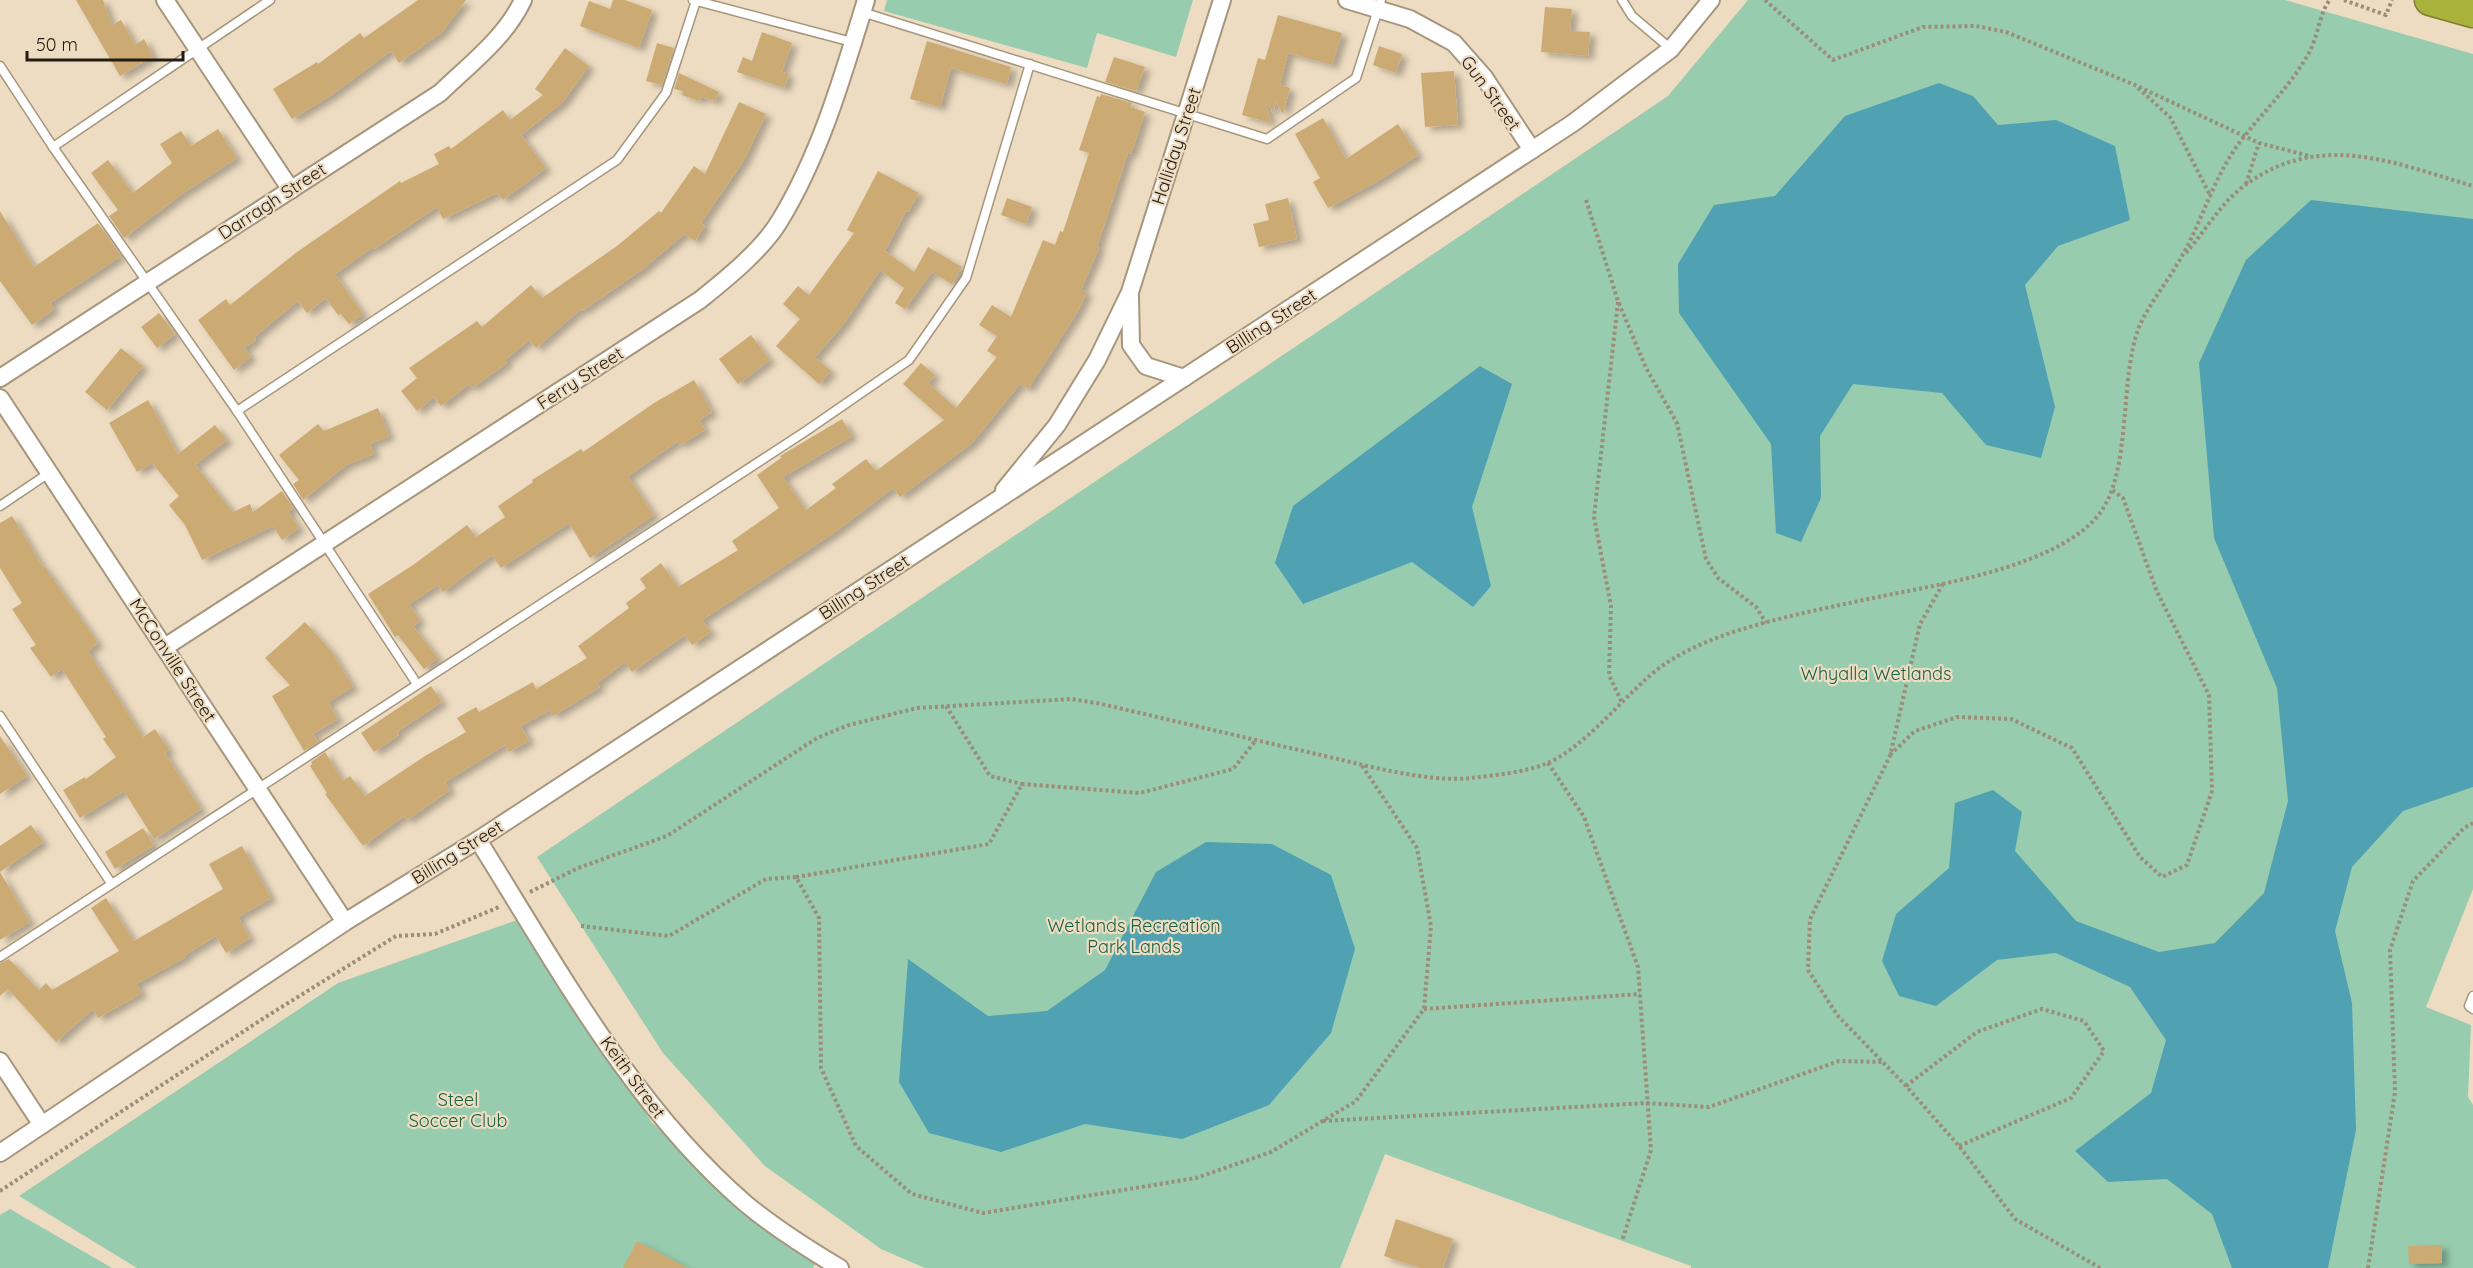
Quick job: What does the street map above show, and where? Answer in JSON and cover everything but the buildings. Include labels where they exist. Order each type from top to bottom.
[{"type":"highway","points":[[2430,0],[2473,12]]},
{"type":"street","points":[[165,0],[291,190]]},
{"type":"street","name":"Darragh Street","points":[[0,378],[147,280],[440,93],[488,48],[519,10],[523,0]]},
{"type":"street","name":"Halliday Street","points":[[994,502],[1058,425],[1097,360],[1130,292],[1222,0]]},
{"type":"street","name":"Gun Street","points":[[1347,0],[1380,5],[1454,43],[1484,77],[1532,150]]},
{"type":"street","name":"Billing Street","points":[[0,1153],[345,922],[478,840],[1573,123],[1671,49],[1712,0]]},
{"type":"street","name":"Ferry Street","points":[[165,646],[700,300],[737,270],[778,224],[818,147],[864,6]]},
{"type":"street","name":"Halliday Street","points":[[1130,292],[1131,345],[1146,366],[1184,378]]},
{"type":"street","name":"McConville Street","points":[[0,398],[345,922]]},
{"type":"street","name":"Keith Street","points":[[478,840],[622,1067],[677,1135],[747,1204],[802,1245],[840,1268]]},
{"type":"street","points":[[0,1061],[42,1125]]},
{"type":"lane","points":[[53,147],[270,0]]},
{"type":"lane","points":[[1622,0],[1632,16],[1671,49]]},
{"type":"lane","points":[[237,411],[617,160],[666,93],[694,1],[852,42]]},
{"type":"lane","points":[[864,6],[1030,64],[1267,139],[1356,78],[1380,5]]},
{"type":"lane","points":[[0,957],[806,430],[909,360],[966,278],[1030,64]]},
{"type":"lane","points":[[0,66],[53,147],[237,411],[417,684]]},
{"type":"lane","points":[[0,506],[49,473]]},
{"type":"lane","points":[[0,716],[111,883]]},
{"type":"lane","points":[[2473,996],[2469,1006],[2473,1008]]},
{"type":"path","points":[[1765,0],[1833,60],[1923,27],[1976,26],[2006,32],[2135,85],[2244,136],[2309,156]]},
{"type":"path","points":[[0,1191],[273,1012],[396,936],[435,934],[515,900],[578,868],[667,836],[817,738],[849,725],[917,708],[1071,699],[1361,764],[1441,778],[1468,778],[1525,770],[1548,763],[1580,741],[1622,704],[1647,677],[1678,654],[1701,643],[1766,623],[1964,579],[2047,552],[2072,539],[2102,510],[2112,490],[2119,456],[2133,350],[2140,327],[2181,259],[2221,171],[2244,136],[2278,99],[2308,54],[2319,31],[2325,6],[2330,0]]},
{"type":"path","points":[[2343,0],[2386,15],[2392,0]]},
{"type":"path","points":[[2135,85],[2170,117],[2211,197]]},
{"type":"path","points":[[2246,184],[2259,142]]},
{"type":"path","points":[[2181,259],[2223,205],[2246,184],[2286,162],[2309,156],[2333,153],[2373,157],[2473,186]]},
{"type":"path","points":[[1586,200],[1618,301],[1646,368],[1677,423],[1706,559],[1718,578],[1756,607],[1766,623]]},
{"type":"path","points":[[1618,301],[1594,517],[1611,606],[1609,675],[1622,704]]},
{"type":"path","points":[[1890,756],[1915,731],[1958,717],[2012,719],[2072,748],[2140,857],[2162,877],[2187,865],[2212,791],[2210,695],[2157,592],[2123,498],[2112,490]]},
{"type":"path","points":[[1944,584],[1920,624],[1890,756],[1810,919],[1808,970],[1838,1016],[1906,1086],[1959,1146],[2015,1219],[2100,1268]]},
{"type":"path","points":[[946,706],[990,776],[1022,784],[1140,793],[1233,769],[1256,740]]},
{"type":"path","points":[[1548,763],[1584,817],[1638,967],[1651,1150],[1622,1240]]},
{"type":"path","points":[[796,877],[819,918],[821,1068],[856,1146],[912,1194],[982,1213],[1196,1178],[1271,1152],[1356,1101],[1424,1009],[1431,926],[1417,848],[1361,764]]},
{"type":"path","points":[[581,926],[669,936],[766,879],[796,877],[989,844],[1022,784]]},
{"type":"path","points":[[2368,1268],[2395,1092],[2390,950],[2413,881],[2464,828],[2473,822]]},
{"type":"path","points":[[1424,1009],[1640,994]]},
{"type":"path","points":[[1906,1086],[1977,1032],[2042,1009],[2084,1021],[2104,1051],[2070,1098],[1959,1146]]},
{"type":"path","points":[[1323,1121],[1646,1103],[1709,1107],[1839,1061],[1883,1062]]},
{"type":"green space","points":[[887,0],[1193,0],[1176,57],[1097,33],[1087,68],[884,11]]},
{"type":"green space","name":"Whyalla Wetlands","points":[[1748,0],[2285,0],[2473,54],[2473,889],[2426,1007],[2471,1025],[2468,1097],[2473,1105],[2473,1268],[1691,1268],[1691,1266],[1385,1154],[1340,1268],[925,1268],[881,1249],[765,1166],[663,1053],[537,857],[1668,96]]},
{"type":"green space","name":"Steel Soccer Club","points":[[526,917],[652,1123],[819,1256],[813,1268],[137,1268],[19,1196],[338,983]]},
{"type":"green space","points":[[10,1209],[112,1268],[0,1268],[0,1215]]},
{"type":"water","points":[[1939,83],[1973,96],[1998,125],[2056,120],[2115,146],[2130,220],[2058,246],[2025,285],[2055,407],[2041,458],[1986,445],[1942,393],[1853,384],[1820,436],[1821,498],[1801,542],[1776,533],[1771,444],[1679,313],[1678,264],[1714,205],[1775,196],[1845,116]]},
{"type":"water","points":[[2311,200],[2473,219],[2473,787],[2403,811],[2352,867],[2335,931],[2352,1003],[2356,1130],[2328,1268],[2232,1268],[2212,1214],[2167,1179],[2108,1182],[2075,1151],[2151,1093],[2166,1040],[2130,987],[2056,953],[1997,960],[1936,1006],[1899,996],[1882,961],[1896,914],[1949,868],[1955,803],[1993,790],[2022,812],[2015,851],[2076,921],[2159,952],[2215,943],[2264,893],[2288,801],[2277,688],[2214,538],[2199,363],[2246,260]]},
{"type":"water","points":[[1480,366],[1512,384],[1472,507],[1491,586],[1473,607],[1412,562],[1303,604],[1275,563],[1293,506]]},
{"type":"water","points":[[1206,842],[1272,844],[1331,875],[1355,949],[1331,1033],[1269,1105],[1182,1139],[1085,1124],[1001,1152],[929,1133],[899,1082],[908,959],[988,1016],[1047,1011],[1105,970],[1156,872]]},
{"type":"park label","name":"Wetlands Recreation Park Lands","points":[[1134,935]]}]
